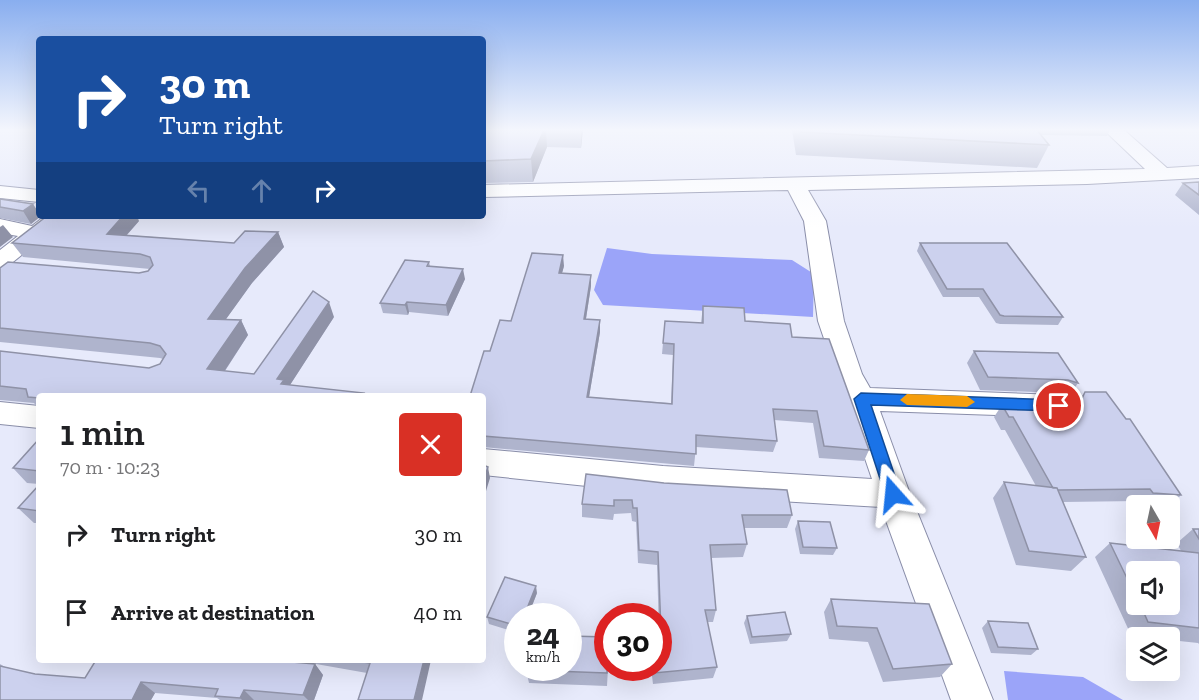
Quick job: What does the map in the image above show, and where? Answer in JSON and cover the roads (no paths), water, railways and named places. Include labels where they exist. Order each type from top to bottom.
[{"type":"street","points":[[1149,163],[1162,174]]},
{"type":"street","points":[[486,190],[794,184],[1199,172]]},
{"type":"street","points":[[794,184],[815,221],[831,321],[848,374],[861,399],[893,494],[972,700]]},
{"type":"street","points":[[0,192],[36,196]]},
{"type":"street","points":[[0,263],[55,219]]},
{"type":"street","points":[[0,226],[36,233]]},
{"type":"street","points":[[0,263],[34,268]]},
{"type":"street","points":[[861,399],[1059,406]]},
{"type":"street","points":[[0,413],[36,417]]},
{"type":"street","points":[[486,462],[663,480],[893,494]]},
{"type":"water","points":[[607,248],[652,254],[792,260],[814,274],[813,317],[603,305],[594,290]]},
{"type":"water","points":[[1004,671],[1083,677],[1123,700],[1008,700]]}]
